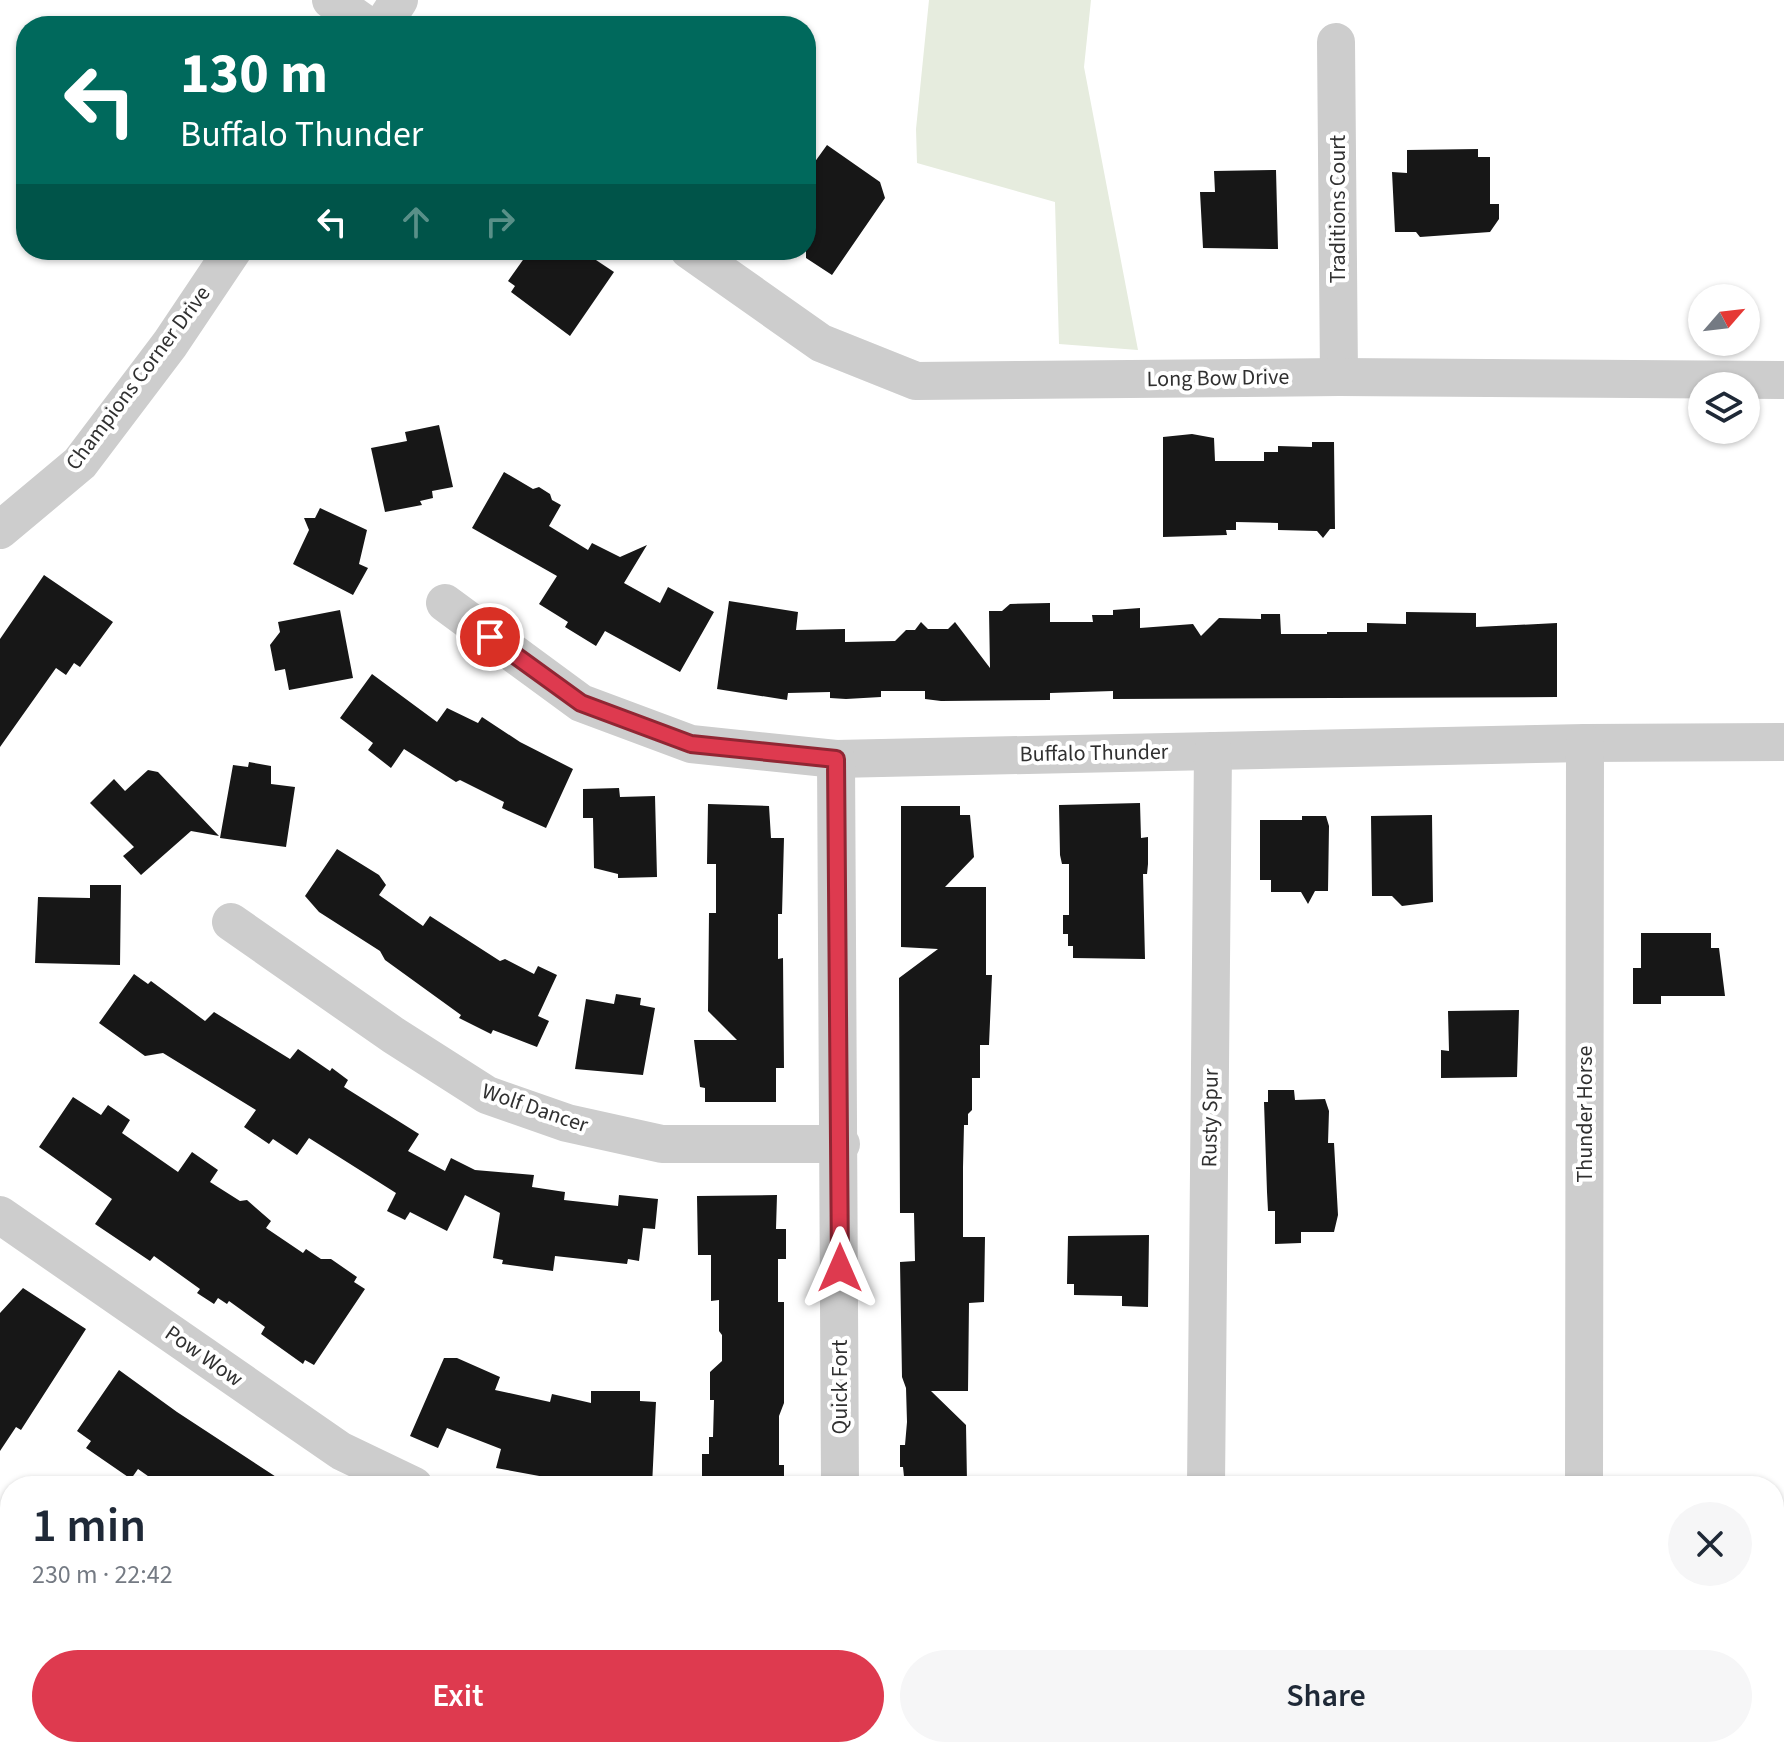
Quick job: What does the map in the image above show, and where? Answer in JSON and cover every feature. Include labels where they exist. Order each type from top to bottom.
[{"type":"street","points":[[331,0],[354,16]]},
{"type":"street","name":"Traditions Court","points":[[1336,42],[1339,377]]},
{"type":"street","name":"Champions Corner Drive","points":[[0,530],[80,463],[170,344],[226,260]]},
{"type":"street","name":"Long Bow Drive","points":[[703,260],[821,343],[916,381],[1339,377],[1784,380]]},
{"type":"street","name":"Buffalo Thunder","points":[[445,603],[581,703],[691,744],[836,759],[1585,743],[1784,742]]},
{"type":"street","name":"Thunder Horse","points":[[1584,1476],[1585,743]]},
{"type":"street","name":"Rusty Spur","points":[[1206,1476],[1213,751]]},
{"type":"street","name":"Quick Fort","points":[[836,759],[841,1144],[840,1476]]},
{"type":"street","name":"Wolf Dancer","points":[[231,922],[393,1035],[487,1095],[567,1123],[662,1144],[841,1144]]},
{"type":"street","name":"Pow Wow","points":[[0,1215],[341,1451],[393,1476]]},
{"type":"shaded area","points":[[929,0],[1091,0],[1084,67],[1138,350],[1059,344],[1055,202],[917,163],[916,129]]},
{"type":"building","points":[[827,145],[880,182],[885,198],[832,275],[809,260],[816,260],[816,160]]},
{"type":"building","points":[[1478,149],[1478,157],[1490,157],[1490,204],[1499,204],[1499,219],[1490,232],[1420,237],[1416,232],[1395,232],[1392,172],[1407,173],[1407,150]]},
{"type":"building","points":[[1276,170],[1278,249],[1203,248],[1200,192],[1215,192],[1214,171]]},
{"type":"building","points":[[523,260],[596,260],[614,272],[570,336],[511,292],[515,286],[508,281]]},
{"type":"building","points":[[439,425],[453,487],[432,491],[433,498],[420,501],[422,505],[385,512],[371,448],[407,441],[405,432]]},
{"type":"building","points":[[1192,434],[1214,438],[1215,461],[1264,461],[1264,452],[1278,452],[1278,446],[1312,447],[1312,442],[1334,442],[1335,529],[1330,529],[1323,538],[1317,531],[1278,530],[1278,523],[1236,522],[1236,530],[1226,530],[1227,535],[1163,537],[1163,437]]},
{"type":"building","points":[[504,472],[533,489],[539,487],[550,494],[552,500],[561,505],[549,526],[588,550],[592,543],[620,557],[647,545],[624,583],[660,603],[668,587],[714,612],[680,672],[605,631],[596,646],[565,627],[568,622],[539,604],[557,576],[472,528]]},
{"type":"building","points":[[320,508],[367,530],[359,564],[368,568],[353,595],[293,564],[309,530],[304,518],[315,518]]},
{"type":"building","points":[[44,575],[113,622],[80,667],[74,663],[66,675],[56,668],[0,747],[0,639]]},
{"type":"building","points":[[729,601],[798,612],[796,630],[845,629],[845,642],[895,641],[906,630],[915,630],[921,622],[928,629],[948,629],[955,622],[990,668],[989,611],[1002,611],[1010,604],[1050,603],[1050,622],[1093,622],[1092,615],[1113,615],[1113,610],[1140,608],[1140,628],[1193,624],[1201,636],[1219,618],[1261,619],[1261,614],[1280,614],[1281,634],[1327,634],[1367,632],[1367,623],[1406,624],[1406,612],[1476,613],[1476,627],[1557,623],[1557,697],[1113,699],[1113,691],[1050,693],[1050,700],[941,701],[925,699],[925,691],[881,691],[881,697],[846,699],[830,698],[830,692],[788,693],[787,700],[717,689]]},
{"type":"building","points":[[340,610],[353,678],[289,690],[285,669],[275,671],[270,645],[280,632],[278,622]]},
{"type":"building","points":[[372,674],[437,722],[447,708],[478,723],[482,717],[520,742],[573,769],[546,828],[502,808],[504,802],[460,780],[456,782],[404,749],[391,768],[368,750],[373,743],[340,718]]},
{"type":"building","points":[[249,762],[271,766],[271,784],[295,787],[286,847],[220,838],[233,765],[248,767]]},
{"type":"building","points":[[148,770],[158,772],[219,836],[191,831],[141,875],[123,856],[134,847],[90,803],[114,779],[125,791]]},
{"type":"building","points":[[619,788],[620,797],[655,796],[657,877],[618,878],[618,874],[594,868],[593,818],[583,818],[583,789]]},
{"type":"building","points":[[1140,803],[1141,838],[1148,837],[1147,874],[1143,874],[1145,959],[1073,958],[1073,946],[1068,946],[1068,934],[1063,934],[1063,915],[1069,915],[1069,864],[1062,864],[1060,855],[1059,805]]},
{"type":"building","points":[[708,804],[769,806],[771,838],[784,838],[778,959],[783,958],[784,1068],[776,1068],[776,1102],[705,1102],[705,1088],[700,1087],[694,1040],[737,1040],[708,1011],[709,913],[716,913],[716,864],[707,864]]},
{"type":"building","points":[[901,806],[960,806],[960,815],[970,815],[974,857],[945,887],[986,887],[986,975],[992,975],[989,1045],[980,1045],[980,1078],[972,1078],[972,1110],[968,1114],[968,1125],[964,1125],[963,1237],[985,1237],[984,1302],[969,1303],[968,1391],[931,1391],[966,1425],[967,1476],[904,1476],[903,1467],[900,1467],[900,1445],[905,1445],[907,1422],[906,1388],[902,1377],[900,1262],[915,1261],[914,1213],[900,1213],[899,978],[938,949],[901,947]]},
{"type":"building","points":[[1432,815],[1433,902],[1402,906],[1392,896],[1372,896],[1371,816]]},
{"type":"building","points":[[1302,816],[1326,816],[1329,826],[1328,891],[1315,891],[1308,904],[1301,892],[1271,892],[1271,880],[1260,880],[1260,820],[1302,820]]},
{"type":"building","points":[[337,849],[379,875],[386,885],[379,895],[423,926],[430,916],[500,961],[505,959],[534,974],[538,966],[557,975],[538,1016],[549,1021],[537,1047],[493,1030],[491,1034],[459,1018],[461,1015],[385,960],[380,951],[319,912],[305,896]]},
{"type":"building","points":[[90,885],[121,885],[120,965],[35,963],[38,897],[90,898]]},
{"type":"building","points":[[1641,933],[1711,933],[1711,948],[1719,948],[1725,996],[1661,996],[1661,1004],[1633,1004],[1633,968],[1641,968]]},
{"type":"building","points":[[134,974],[148,984],[151,981],[205,1021],[214,1012],[290,1059],[298,1049],[330,1071],[332,1068],[348,1080],[344,1087],[419,1134],[408,1151],[445,1171],[451,1158],[475,1170],[534,1175],[532,1187],[565,1192],[564,1200],[618,1206],[619,1195],[658,1199],[655,1229],[643,1228],[639,1261],[628,1259],[627,1264],[555,1256],[553,1271],[502,1264],[503,1260],[493,1258],[500,1213],[465,1195],[447,1231],[410,1212],[405,1220],[387,1211],[396,1193],[309,1138],[297,1155],[273,1139],[269,1144],[244,1127],[256,1110],[163,1053],[145,1056],[99,1023]]},
{"type":"building","points":[[616,994],[641,998],[640,1005],[655,1008],[643,1075],[575,1069],[586,999],[614,1004]]},
{"type":"building","points":[[1519,1010],[1517,1077],[1441,1078],[1441,1050],[1449,1051],[1448,1011]]},
{"type":"building","points":[[1268,1090],[1294,1090],[1295,1100],[1325,1099],[1329,1111],[1328,1143],[1334,1143],[1338,1215],[1334,1232],[1301,1232],[1301,1243],[1275,1244],[1275,1211],[1268,1211],[1267,1192],[1264,1102],[1268,1102]]},
{"type":"building","points":[[73,1097],[101,1115],[108,1105],[130,1120],[122,1133],[178,1172],[192,1152],[218,1170],[210,1182],[240,1201],[247,1200],[271,1221],[266,1228],[303,1253],[306,1249],[321,1259],[331,1259],[357,1277],[354,1282],[365,1289],[314,1365],[305,1360],[303,1364],[261,1334],[265,1327],[229,1301],[227,1304],[218,1298],[214,1304],[197,1293],[200,1289],[154,1256],[150,1261],[95,1224],[112,1199],[39,1147]]},
{"type":"building","points":[[777,1195],[776,1229],[786,1229],[786,1259],[778,1259],[778,1302],[784,1302],[784,1403],[779,1416],[779,1465],[784,1465],[784,1476],[702,1476],[702,1454],[709,1454],[709,1437],[713,1437],[714,1400],[710,1400],[710,1372],[722,1361],[722,1335],[719,1331],[719,1300],[711,1301],[711,1255],[698,1255],[697,1196]]},
{"type":"building","points":[[1149,1235],[1148,1307],[1122,1306],[1122,1296],[1074,1295],[1074,1284],[1067,1284],[1068,1236]]},
{"type":"building","points":[[23,1288],[86,1329],[21,1430],[16,1427],[0,1451],[0,1313]]},
{"type":"building","points":[[444,1358],[457,1358],[500,1377],[495,1390],[550,1402],[552,1394],[591,1403],[591,1391],[640,1391],[640,1401],[656,1402],[652,1476],[539,1476],[496,1468],[501,1449],[447,1428],[438,1448],[410,1436]]},
{"type":"building","points":[[119,1370],[275,1476],[148,1476],[138,1469],[133,1476],[127,1476],[86,1448],[91,1441],[77,1431]]},
{"type":"route","points":[[490,637],[581,703],[691,744],[836,759],[840,1268]]}]
